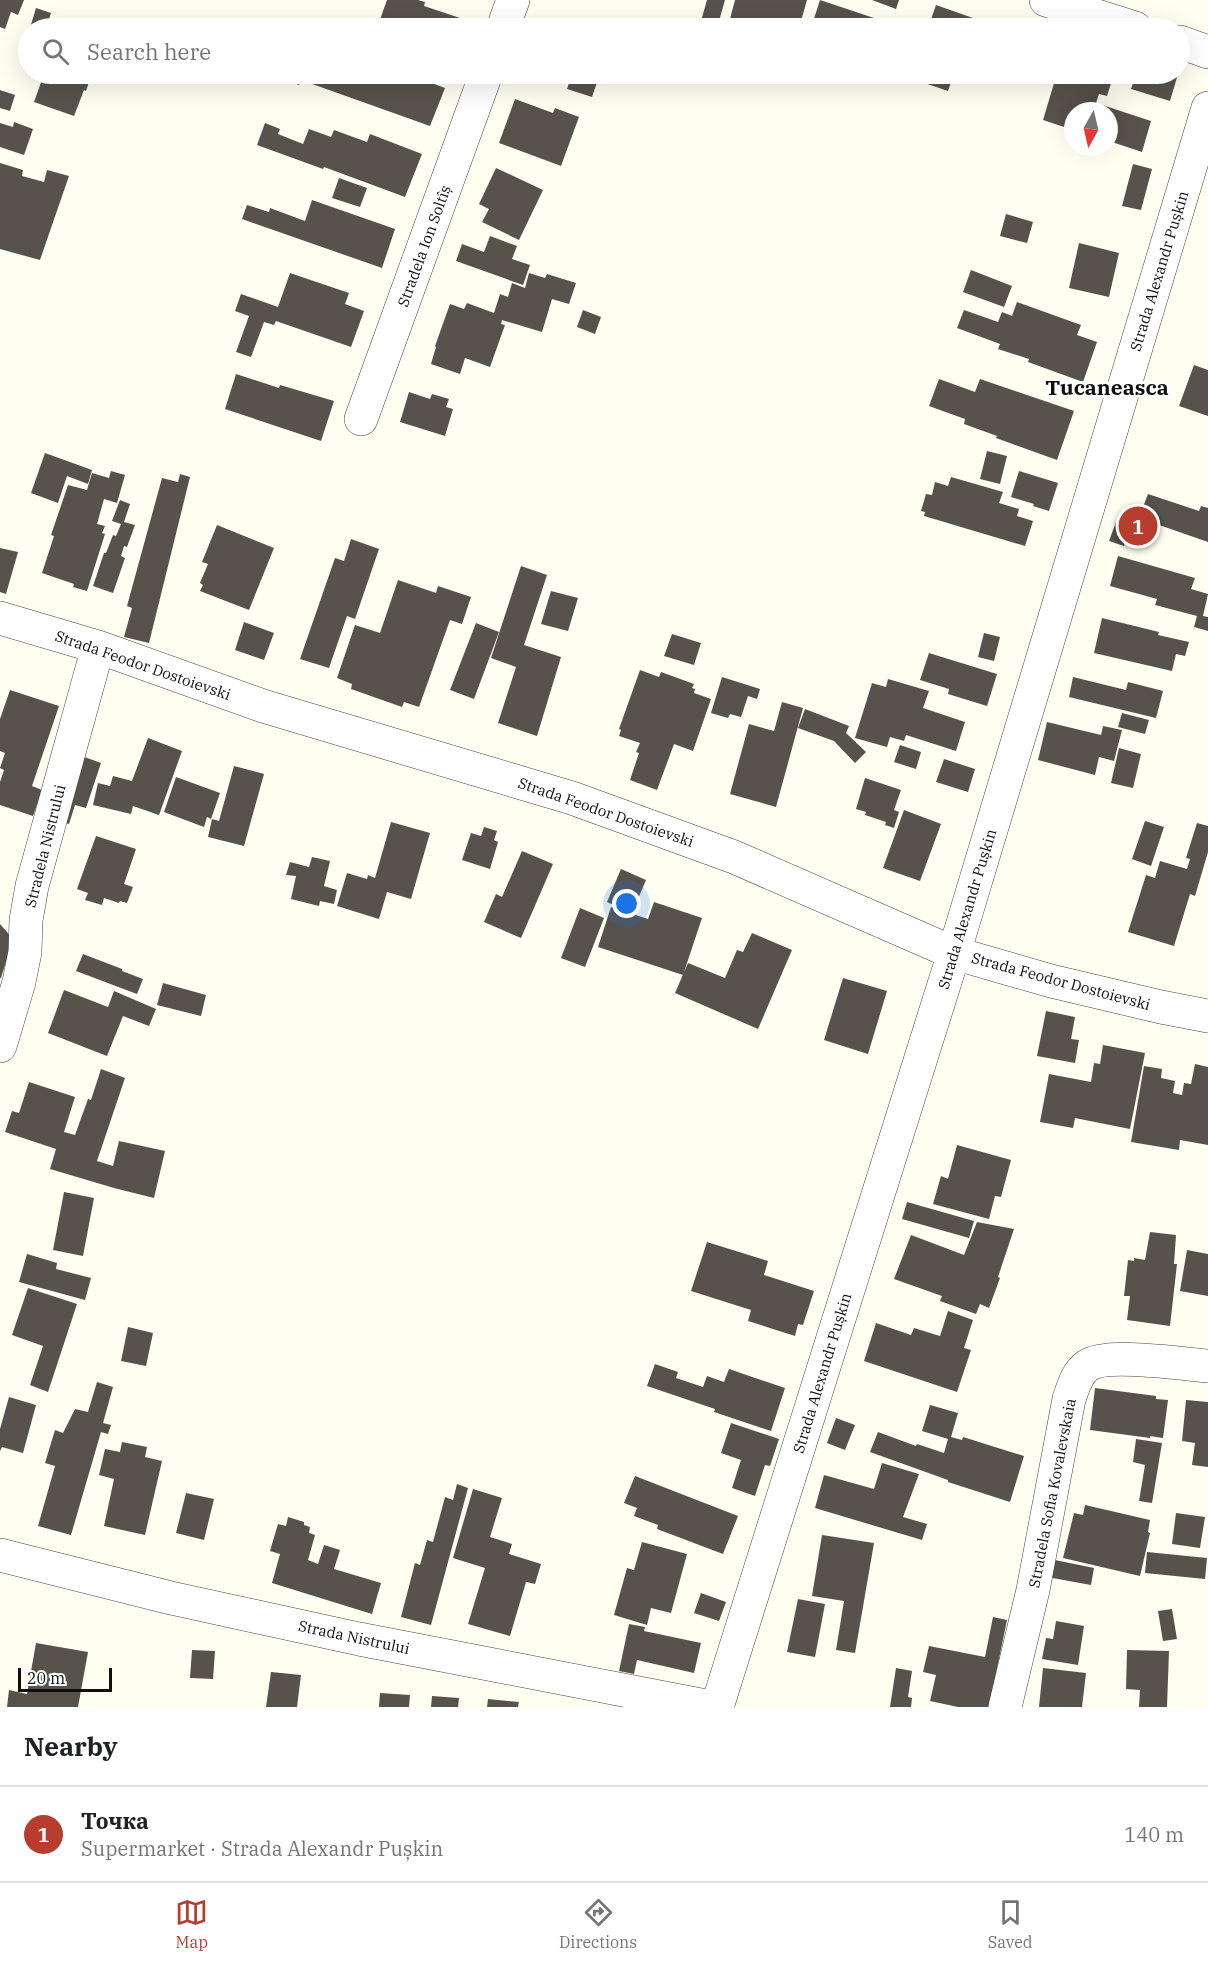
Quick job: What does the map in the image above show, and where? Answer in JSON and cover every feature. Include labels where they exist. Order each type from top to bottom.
[{"type":"street","points":[[507,18],[513,0]]},
{"type":"street","points":[[1046,0],[1104,18]]},
{"type":"street","points":[[1190,45],[1208,51]]},
{"type":"street","name":"Stradela Ion Soltîș","points":[[361,419],[482,84]]},
{"type":"street","name":"Strada Alexandr Pușkin","points":[[717,1707],[954,953],[1208,108]]},
{"type":"street","name":"Strada Feodor Dostoievski","points":[[0,618],[98,647],[263,706],[572,798],[734,857],[954,953],[1051,981],[1208,1016]]},
{"type":"street","name":"Stradela Nistrului","points":[[0,1046],[26,952],[26,920],[32,886],[98,647]]},
{"type":"street","name":"Stradela Sofia Kovalevskaia","points":[[1005,1707],[1033,1590],[1069,1399],[1075,1380],[1086,1366],[1104,1360],[1208,1366]]},
{"type":"street","name":"Strada Nistrului","points":[[0,1555],[171,1598],[359,1639],[711,1707]]},
{"type":"building","points":[[0,0],[24,0],[18,15],[11,12],[5,29],[0,27]]},
{"type":"building","points":[[387,0],[418,0],[425,2],[424,6],[460,18],[381,18]]},
{"type":"building","points":[[707,0],[725,0],[720,18],[702,18]]},
{"type":"building","points":[[735,0],[807,0],[802,18],[730,18]]},
{"type":"building","points":[[820,0],[874,18],[814,18]]},
{"type":"building","points":[[872,0],[899,0],[896,9]]},
{"type":"building","points":[[936,5],[973,18],[931,18]]},
{"type":"building","points":[[36,8],[51,13],[49,18],[33,18]]},
{"type":"building","points":[[40,84],[88,84],[74,116],[34,102]]},
{"type":"building","points":[[312,84],[434,84],[445,88],[430,126]]},
{"type":"building","points":[[569,84],[597,84],[592,97],[567,89]]},
{"type":"building","points":[[927,84],[950,84],[948,91]]},
{"type":"building","points":[[1054,84],[1111,84],[1107,96],[1099,94],[1096,102],[1064,102],[1064,127],[1043,120]]},
{"type":"building","points":[[1133,84],[1175,84],[1170,101],[1131,89]]},
{"type":"building","points":[[0,90],[15,95],[10,111],[0,108]]},
{"type":"building","points":[[515,99],[553,113],[555,108],[579,117],[561,166],[499,143]]},
{"type":"building","points":[[1118,110],[1151,121],[1142,152],[1118,144]]},
{"type":"building","points":[[14,122],[33,129],[24,155],[0,147],[0,123],[13,127]]},
{"type":"building","points":[[265,123],[280,129],[278,134],[303,144],[309,129],[331,137],[334,130],[367,142],[370,134],[422,154],[405,197],[257,145]]},
{"type":"building","points":[[0,163],[23,170],[22,176],[44,182],[47,170],[69,176],[40,260],[0,249]]},
{"type":"building","points":[[1133,164],[1152,169],[1141,210],[1122,206]]},
{"type":"building","points":[[496,168],[543,190],[519,240],[482,222],[489,209],[479,204]]},
{"type":"building","points":[[339,178],[367,188],[360,207],[332,198]]},
{"type":"building","points":[[312,200],[395,229],[382,268],[242,219],[247,205],[269,212],[270,208],[305,221]]},
{"type":"building","points":[[1006,214],[1033,222],[1027,243],[1000,236]]},
{"type":"building","points":[[490,236],[517,246],[512,259],[530,265],[523,285],[456,261],[462,244],[484,252]]},
{"type":"building","points":[[1079,243],[1119,253],[1109,297],[1069,288]]},
{"type":"building","points":[[971,270],[1012,286],[1004,307],[963,292]]},
{"type":"building","points":[[290,273],[349,293],[345,304],[364,311],[351,347],[276,321],[274,325],[264,322],[251,357],[236,352],[249,316],[235,311],[241,294],[278,307]]},
{"type":"building","points":[[529,273],[545,278],[547,274],[576,283],[569,304],[552,299],[542,332],[502,320],[501,324],[505,325],[490,367],[465,358],[460,374],[431,364],[450,304],[464,309],[467,303],[494,313],[500,294],[508,297],[512,283],[525,288]]},
{"type":"building","points":[[1017,302],[1081,325],[1077,335],[1097,342],[1083,382],[1028,362],[1029,359],[998,349],[1000,344],[957,328],[964,310],[998,322],[1002,312],[1012,316]]},
{"type":"building","points":[[583,310],[601,317],[595,334],[577,327]]},
{"type":"building","points":[[1194,365],[1208,370],[1208,416],[1179,406]]},
{"type":"building","points":[[236,374],[279,388],[280,385],[334,401],[321,441],[225,409]]},
{"type":"building","points":[[939,379],[975,392],[980,379],[1074,411],[1057,460],[996,438],[997,436],[964,424],[965,419],[929,406]]},
{"type":"building","points":[[409,392],[430,399],[432,394],[449,399],[446,407],[453,409],[445,436],[400,422]]},
{"type":"building","points":[[987,451],[1007,456],[1000,484],[980,479]]},
{"type":"building","points":[[45,453],[92,470],[88,484],[67,476],[58,503],[31,493]]},
{"type":"building","points":[[111,471],[125,475],[117,503],[104,499],[97,524],[105,526],[102,533],[105,534],[87,591],[42,573],[54,536],[51,535],[68,485],[87,490],[92,473],[109,478]]},
{"type":"building","points":[[1019,471],[1058,483],[1049,511],[1011,497]]},
{"type":"building","points":[[180,474],[190,477],[149,643],[124,637],[132,608],[127,606],[162,478],[178,482]]},
{"type":"building","points":[[951,477],[1003,492],[999,503],[1019,509],[1017,516],[1033,521],[1025,546],[924,516],[925,512],[921,511],[926,494],[932,495],[935,482],[948,486]]},
{"type":"building","points":[[1148,494],[1199,511],[1201,506],[1208,508],[1208,542],[1139,518]]},
{"type":"building","points":[[120,500],[130,504],[124,522],[135,525],[127,547],[124,546],[121,556],[125,558],[113,593],[93,586],[104,553],[121,524],[112,521]]},
{"type":"building","points":[[1119,514],[1141,523],[1134,541],[1126,539],[1124,546],[1109,541]]},
{"type":"building","points":[[217,525],[274,548],[249,610],[200,591],[203,585],[200,583],[208,564],[202,562]]},
{"type":"building","points":[[351,539],[379,549],[355,619],[347,616],[329,668],[300,659],[335,558],[344,561]]},
{"type":"building","points":[[0,548],[18,552],[6,594],[0,592]]},
{"type":"building","points":[[1118,556],[1195,578],[1191,589],[1208,594],[1203,616],[1208,617],[1208,631],[1194,627],[1197,616],[1155,605],[1157,599],[1110,586]]},
{"type":"building","points":[[521,566],[547,575],[524,645],[561,657],[537,736],[498,723],[516,667],[491,658]]},
{"type":"building","points":[[398,580],[436,593],[438,586],[471,597],[462,624],[450,620],[419,707],[404,702],[402,707],[351,689],[352,684],[337,678],[355,625],[380,633]]},
{"type":"building","points":[[551,591],[578,598],[568,631],[541,624]]},
{"type":"building","points":[[1102,618],[1189,642],[1185,656],[1176,654],[1172,671],[1094,653]]},
{"type":"building","points":[[244,622],[274,633],[264,660],[235,650]]},
{"type":"building","points":[[476,623],[499,632],[474,699],[450,690]]},
{"type":"building","points":[[984,633],[1000,637],[994,661],[978,657]]},
{"type":"building","points":[[672,634],[701,643],[694,665],[664,656]]},
{"type":"building","points":[[929,653],[997,674],[987,706],[948,694],[949,689],[920,680]]},
{"type":"building","points":[[640,670],[659,677],[661,672],[694,684],[692,688],[695,689],[694,693],[711,699],[693,751],[674,744],[657,790],[630,780],[640,743],[619,736],[621,730],[619,729]]},
{"type":"building","points":[[722,677],[760,689],[757,699],[748,696],[741,717],[730,714],[728,718],[711,713]]},
{"type":"building","points":[[1073,677],[1126,690],[1128,682],[1163,691],[1156,718],[1069,697]]},
{"type":"building","points":[[888,679],[929,691],[923,708],[965,722],[956,751],[906,735],[904,741],[890,737],[887,747],[855,738],[872,683],[886,687]]},
{"type":"building","points":[[10,690],[59,706],[32,786],[42,790],[33,816],[0,805],[0,782],[4,770],[0,768],[5,753],[0,751],[0,719]]},
{"type":"building","points":[[782,702],[803,708],[776,807],[730,794],[749,724],[774,731]]},
{"type":"building","points":[[805,709],[849,726],[846,733],[866,752],[855,763],[834,741],[798,728]]},
{"type":"building","points":[[1122,713],[1149,720],[1145,734],[1118,727]]},
{"type":"building","points":[[1047,722],[1101,735],[1103,726],[1122,730],[1114,761],[1099,757],[1095,775],[1038,760]]},
{"type":"building","points":[[148,738],[182,751],[159,815],[133,806],[131,814],[93,805],[98,783],[110,786],[113,776],[132,781]]},
{"type":"building","points":[[900,745],[921,752],[916,769],[894,762]]},
{"type":"building","points":[[1119,748],[1141,754],[1133,788],[1111,783]]},
{"type":"building","points":[[79,755],[101,763],[86,808],[75,805],[69,824],[58,821]]},
{"type":"building","points":[[944,759],[975,769],[968,792],[936,782]]},
{"type":"building","points":[[234,766],[264,774],[244,846],[208,837],[212,819],[219,821]]},
{"type":"building","points":[[176,777],[220,793],[211,819],[207,817],[204,827],[164,812]]},
{"type":"building","points":[[865,778],[901,790],[894,810],[899,812],[894,828],[856,809]]},
{"type":"building","points":[[904,810],[941,824],[920,881],[883,868]]},
{"type":"building","points":[[1145,821],[1164,827],[1151,866],[1132,859]]},
{"type":"building","points":[[391,822],[430,833],[411,899],[387,892],[379,919],[337,906],[347,873],[367,879],[368,875],[375,878]]},
{"type":"building","points":[[1197,823],[1208,826],[1208,852],[1195,896],[1190,894],[1174,946],[1128,932],[1146,875],[1155,878],[1160,861],[1187,869],[1190,859],[1186,858]]},
{"type":"building","points":[[484,827],[497,831],[494,840],[498,842],[490,869],[462,860],[471,833],[481,836]]},
{"type":"building","points":[[96,836],[136,849],[124,884],[133,887],[127,903],[104,898],[102,905],[85,900],[88,893],[77,889]]},
{"type":"building","points":[[522,851],[553,864],[521,938],[484,922],[496,894],[502,897]]},
{"type":"building","points":[[312,857],[330,861],[324,886],[337,890],[334,904],[320,901],[319,906],[291,899],[296,876],[286,875],[290,862],[309,867]]},
{"type":"building","points":[[621,869],[646,880],[632,913],[607,902]]},
{"type":"building","points":[[654,902],[702,918],[683,975],[598,947],[611,907],[648,919]]},
{"type":"building","points":[[580,908],[604,918],[585,967],[561,958]]},
{"type":"building","points":[[0,924],[13,939],[1,978],[0,978]]},
{"type":"building","points":[[752,933],[792,950],[758,1029],[675,993],[688,963],[725,978],[737,950],[743,952]]},
{"type":"building","points":[[83,954],[143,979],[137,994],[76,971]]},
{"type":"building","points":[[843,978],[887,991],[868,1054],[824,1040]]},
{"type":"building","points":[[163,983],[206,995],[201,1016],[157,1005]]},
{"type":"building","points":[[64,990],[108,1007],[114,991],[156,1009],[149,1026],[123,1016],[107,1056],[48,1033]]},
{"type":"building","points":[[1046,1011],[1075,1017],[1071,1039],[1079,1040],[1075,1063],[1037,1056]]},
{"type":"building","points":[[1103,1045],[1145,1053],[1130,1129],[1075,1118],[1073,1128],[1040,1122],[1049,1074],[1091,1082],[1094,1063],[1100,1064]]},
{"type":"building","points":[[1195,1064],[1208,1067],[1208,1145],[1180,1140],[1179,1150],[1131,1142],[1144,1066],[1162,1069],[1161,1078],[1175,1081],[1173,1093],[1182,1095],[1184,1083],[1191,1084]]},
{"type":"building","points":[[101,1069],[125,1078],[97,1161],[113,1166],[119,1141],[165,1151],[154,1198],[50,1169],[56,1149],[5,1132],[12,1111],[19,1113],[29,1082],[75,1097],[64,1132],[75,1135],[88,1099],[91,1100]]},
{"type":"building","points":[[957,1145],[1011,1160],[1001,1197],[995,1196],[989,1219],[933,1204],[941,1176],[948,1179]]},
{"type":"building","points":[[64,1192],[94,1198],[83,1256],[53,1250]]},
{"type":"building","points":[[907,1202],[974,1221],[969,1238],[902,1219]]},
{"type":"building","points":[[977,1222],[1014,1229],[989,1308],[980,1304],[976,1314],[940,1301],[942,1296],[894,1279],[911,1235],[964,1255]]},
{"type":"building","points":[[1150,1232],[1176,1235],[1174,1264],[1177,1264],[1170,1326],[1127,1320],[1130,1296],[1124,1296],[1128,1260],[1134,1261],[1134,1258],[1145,1260]]},
{"type":"building","points":[[707,1242],[768,1261],[764,1275],[814,1291],[803,1325],[798,1324],[795,1336],[748,1321],[751,1310],[691,1291]]},
{"type":"building","points":[[1187,1250],[1208,1254],[1208,1296],[1180,1291]]},
{"type":"building","points":[[27,1254],[57,1263],[56,1269],[91,1278],[85,1300],[19,1282]]},
{"type":"building","points":[[28,1288],[77,1304],[48,1392],[30,1385],[43,1346],[12,1335]]},
{"type":"building","points":[[948,1311],[973,1320],[964,1348],[971,1350],[957,1392],[864,1361],[876,1323],[911,1335],[914,1328],[940,1336]]},
{"type":"building","points":[[128,1327],[153,1333],[146,1366],[121,1361]]},
{"type":"building","points":[[655,1364],[678,1372],[676,1378],[703,1387],[707,1376],[724,1382],[729,1369],[785,1388],[771,1431],[647,1386]]},
{"type":"building","points":[[97,1382],[113,1387],[103,1423],[111,1425],[108,1434],[101,1432],[71,1535],[38,1526],[55,1466],[45,1463],[55,1430],[63,1433],[75,1409],[88,1412]]},
{"type":"building","points":[[1095,1388],[1156,1396],[1156,1399],[1168,1400],[1163,1438],[1090,1430]]},
{"type":"building","points":[[9,1397],[36,1405],[23,1453],[2,1447],[0,1451],[0,1429]]},
{"type":"building","points":[[1186,1400],[1208,1402],[1208,1467],[1192,1465],[1195,1443],[1182,1441]]},
{"type":"building","points":[[930,1405],[958,1413],[951,1437],[962,1440],[963,1437],[1024,1456],[1010,1502],[948,1482],[948,1480],[870,1452],[878,1432],[916,1446],[917,1444],[944,1453],[948,1439],[922,1431]]},
{"type":"building","points":[[836,1418],[855,1425],[845,1450],[827,1443]]},
{"type":"building","points":[[731,1423],[779,1439],[770,1466],[765,1465],[755,1496],[732,1488],[741,1460],[721,1453]]},
{"type":"building","points":[[1136,1439],[1162,1443],[1152,1503],[1139,1501],[1145,1465],[1133,1462]]},
{"type":"building","points":[[122,1442],[147,1447],[145,1457],[162,1461],[145,1535],[104,1526],[114,1479],[99,1475],[105,1449],[120,1452]]},
{"type":"building","points":[[882,1463],[919,1474],[903,1517],[927,1524],[922,1540],[815,1508],[824,1475],[874,1489]]},
{"type":"building","points":[[635,1476],[738,1516],[723,1554],[657,1529],[658,1525],[634,1516],[637,1508],[624,1503]]},
{"type":"building","points":[[457,1484],[468,1488],[431,1625],[401,1617],[415,1563],[420,1565],[427,1540],[433,1542],[445,1497],[453,1500]]},
{"type":"building","points":[[473,1489],[502,1498],[490,1537],[512,1544],[509,1554],[541,1564],[535,1584],[526,1582],[510,1636],[468,1624],[485,1568],[453,1558]]},
{"type":"building","points":[[186,1493],[214,1499],[204,1540],[176,1533]]},
{"type":"building","points":[[1085,1505],[1150,1520],[1148,1532],[1150,1533],[1140,1576],[1063,1558],[1074,1513],[1083,1515]]},
{"type":"building","points":[[1176,1513],[1205,1517],[1200,1548],[1172,1544]]},
{"type":"building","points":[[288,1517],[304,1522],[304,1525],[310,1527],[309,1533],[315,1535],[308,1560],[318,1564],[324,1545],[340,1550],[334,1569],[381,1583],[372,1614],[272,1583],[280,1554],[270,1551],[278,1524],[286,1526]]},
{"type":"building","points":[[822,1535],[874,1543],[855,1653],[836,1650],[844,1601],[812,1596]]},
{"type":"building","points":[[642,1542],[687,1554],[671,1613],[651,1608],[647,1625],[614,1615],[627,1568],[634,1570]]},
{"type":"building","points":[[1147,1552],[1207,1558],[1205,1579],[1145,1573]]},
{"type":"building","points":[[1050,1559],[1094,1568],[1091,1585],[1047,1577]]},
{"type":"building","points":[[701,1593],[726,1602],[719,1621],[694,1613]]},
{"type":"building","points":[[798,1599],[825,1604],[815,1657],[787,1652]]},
{"type":"building","points":[[1172,1609],[1177,1639],[1163,1641],[1158,1611]]},
{"type":"building","points":[[993,1617],[1007,1620],[989,1707],[958,1707],[930,1701],[936,1675],[923,1672],[929,1646],[985,1657]]},
{"type":"building","points":[[1056,1621],[1084,1626],[1078,1665],[1042,1659],[1046,1638],[1053,1639]]},
{"type":"building","points":[[629,1624],[645,1627],[644,1631],[701,1643],[694,1673],[637,1660],[634,1674],[619,1671]]},
{"type":"building","points":[[36,1643],[88,1652],[78,1707],[7,1707],[9,1690],[27,1694]]},
{"type":"building","points":[[192,1650],[215,1651],[213,1679],[190,1678]]},
{"type":"building","points":[[1127,1650],[1169,1651],[1167,1707],[1139,1707],[1140,1690],[1126,1689]]},
{"type":"building","points":[[896,1668],[912,1671],[908,1697],[912,1698],[911,1707],[890,1707]]},
{"type":"building","points":[[1043,1668],[1086,1673],[1082,1707],[1039,1707]]},
{"type":"building","points":[[271,1672],[301,1675],[297,1707],[266,1707]]},
{"type":"building","points":[[380,1693],[410,1695],[409,1707],[379,1707]]},
{"type":"building","points":[[432,1696],[459,1698],[458,1707],[431,1707]]},
{"type":"building","points":[[488,1699],[519,1702],[518,1707],[487,1707]]},
{"type":"place","name":"Точка","points":[[1138,526]]},
{"type":"district","name":"Tucaneasca","points":[[1107,387]]}]
